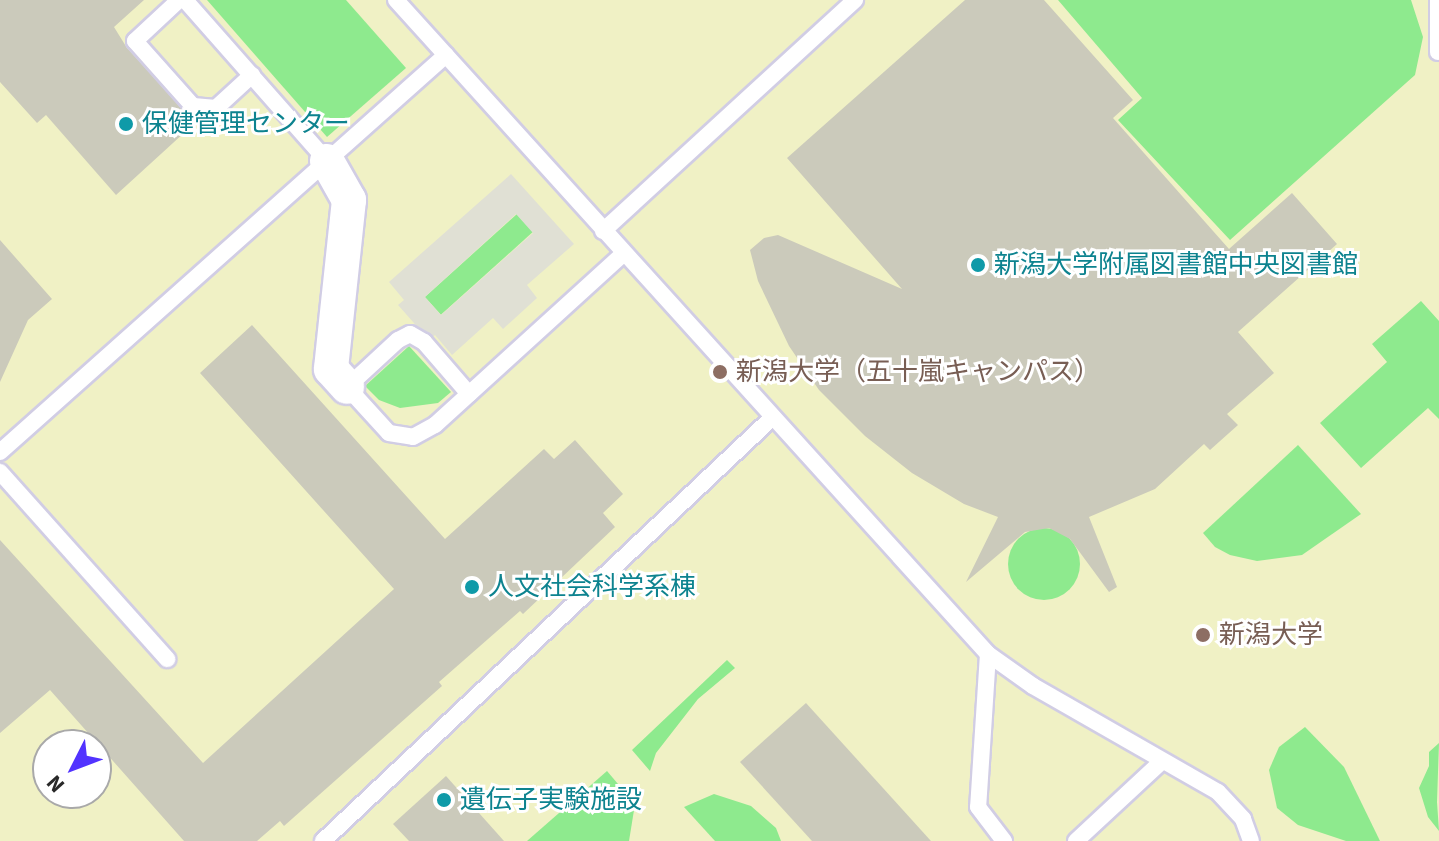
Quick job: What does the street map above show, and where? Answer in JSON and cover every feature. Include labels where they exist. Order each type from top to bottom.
[{"type":"street","points":[[327,161],[349,200],[331,369],[347,387]]},
{"type":"lane","points":[[252,75],[216,108],[193,106],[135,41],[182,0],[252,75],[327,161]]},
{"type":"lane","points":[[396,0],[988,654],[1033,686],[1218,792],[1243,819],[1251,841]]},
{"type":"lane","points":[[603,231],[855,0]]},
{"type":"lane","points":[[1438,0],[1438,52]]},
{"type":"lane","points":[[0,452],[446,55]]},
{"type":"lane","points":[[469,394],[424,342],[410,334],[398,340],[347,387],[389,433],[413,437],[435,425],[623,254]]},
{"type":"lane","points":[[323,841],[773,417]]},
{"type":"lane","points":[[0,472],[167,659]]},
{"type":"lane","points":[[988,654],[978,807],[1004,841]]},
{"type":"lane","points":[[1076,841],[1161,762]]},
{"type":"shaded area","name":"新潟大学（五十嵐キャンパス）","points":[[0,0],[1439,0],[1439,841],[0,841]]},
{"type":"shaded area","points":[[511,174],[574,244],[527,285],[537,298],[503,329],[493,318],[452,355],[435,335],[429,340],[398,305],[404,300],[389,282]],"holes":[[[516,214],[533,233],[441,315],[425,297]]]},
{"type":"green space","points":[[207,0],[346,0],[406,68],[327,137]]},
{"type":"green space","points":[[1058,0],[1411,0],[1423,37],[1415,75],[1230,240],[1118,120],[1142,98]]},
{"type":"green space","points":[[517,214],[533,232],[441,315],[425,297]]},
{"type":"green space","points":[[1421,301],[1439,321],[1439,419],[1428,408],[1361,468],[1320,423],[1387,362],[1372,344]]},
{"type":"green space","points":[[409,346],[451,392],[438,403],[400,408],[379,400],[365,386]]},
{"type":"green space","points":[[1298,445],[1361,514],[1302,555],[1257,561],[1230,555],[1215,547],[1203,533]]},
{"type":"green space","points":[[1051,528],[1070,538],[1078,550],[1078,578],[1070,590],[1058,598],[1037,600],[1018,590],[1010,578],[1008,557],[1018,538],[1030,530]]},
{"type":"green space","points":[[727,660],[735,668],[698,699],[656,753],[650,771],[632,750]]},
{"type":"green space","points":[[1305,727],[1344,767],[1380,841],[1346,841],[1298,825],[1277,808],[1269,770],[1279,747]]},
{"type":"green space","points":[[1439,743],[1439,831],[1428,817],[1419,788],[1429,766],[1429,752]]},
{"type":"green space","points":[[607,771],[635,804],[629,841],[527,841]]},
{"type":"green space","points":[[714,794],[751,806],[776,828],[781,841],[715,841],[684,807]]},
{"type":"building","points":[[0,0],[144,0],[114,27],[127,48],[196,122],[116,195],[46,115],[37,123],[0,82]]},
{"type":"building","name":"新潟大学附属図書館中央図書館","points":[[965,0],[1044,0],[1133,100],[1113,118],[1229,249],[1292,193],[1337,244],[1238,332],[1274,373],[1227,414],[1238,425],[1210,450],[1204,444],[1155,489],[1089,517],[1117,587],[1109,592],[1070,539],[1049,528],[1025,532],[966,582],[998,517],[964,504],[912,473],[865,436],[819,390],[789,346],[758,281],[750,250],[764,238],[778,235],[902,289],[787,158]]},
{"type":"building","points":[[0,240],[52,299],[28,320],[0,382]]},
{"type":"building","name":"人文社会科学系棟","points":[[252,325],[445,539],[544,449],[554,459],[575,440],[623,494],[603,513],[615,527],[523,614],[520,611],[439,682],[442,686],[284,826],[280,821],[257,841],[184,841],[112,760],[112,729],[85,729],[50,690],[0,733],[0,540],[203,763],[394,589],[200,373]]},
{"type":"building","points":[[806,703],[931,841],[812,841],[740,762]]},
{"type":"building","name":"遺伝子実験施設","points":[[446,776],[504,841],[409,841],[393,824]]},
{"type":"place","name":"保健管理センター","points":[[126,124]]},
{"type":"place","name":"新潟大学附属図書館中央図書館","points":[[978,265]]},
{"type":"place","name":"新潟大学（五十嵐キャンパス）","points":[[720,372]]},
{"type":"place","name":"人文社会科学系棟","points":[[472,587]]},
{"type":"place","name":"新潟大学","points":[[1203,635]]},
{"type":"place","name":"遺伝子実験施設","points":[[444,800]]}]
